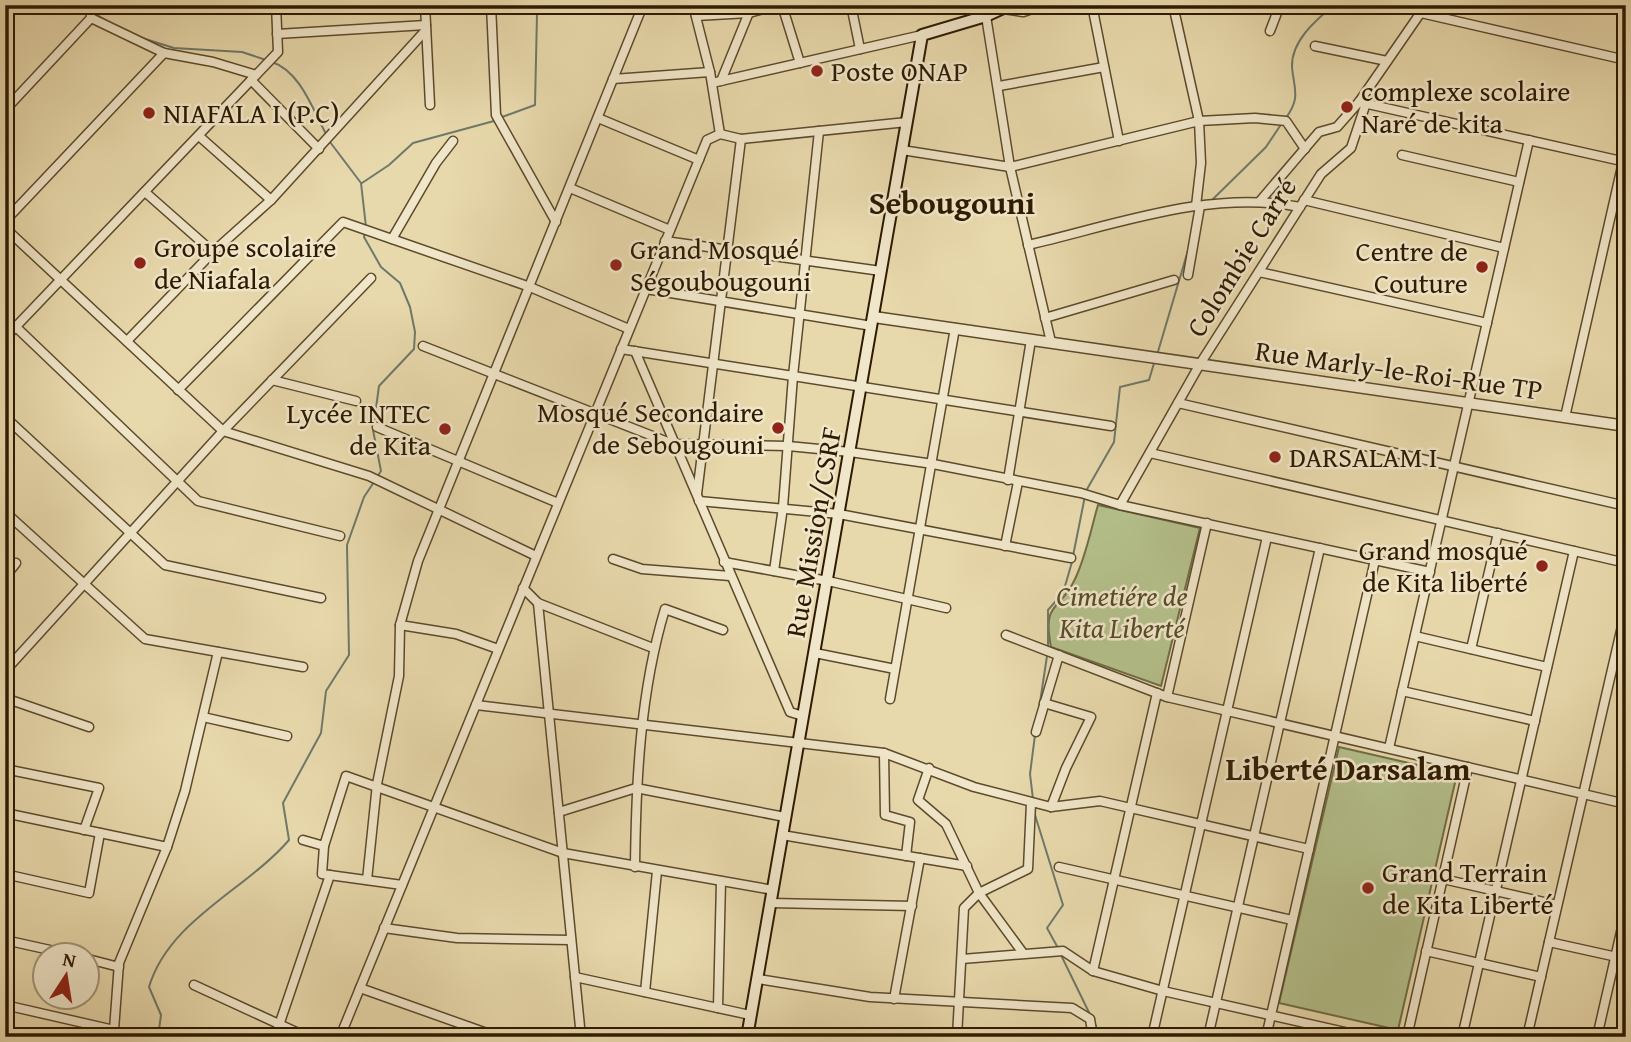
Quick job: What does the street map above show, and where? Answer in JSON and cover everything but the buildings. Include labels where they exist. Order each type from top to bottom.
[{"type":"main road","points":[[922,35],[1007,7]]},
{"type":"main road","name":"Rue Mission/CSRF","points":[[747,1037],[922,35]]},
{"type":"street","points":[[5,110],[91,18],[90,5]]},
{"type":"street","points":[[5,338],[278,52],[276,5]]},
{"type":"street","points":[[425,5],[430,105]]},
{"type":"street","points":[[491,5],[496,115],[500,127],[556,222]]},
{"type":"street","points":[[367,880],[377,784],[399,676],[400,625],[418,561],[643,5]]},
{"type":"street","points":[[693,5],[710,72],[717,82]]},
{"type":"street","points":[[696,16],[780,5],[800,63]]},
{"type":"street","points":[[851,5],[860,49]]},
{"type":"street","points":[[1007,7],[1023,11],[1040,5]]},
{"type":"street","points":[[1092,5],[1119,141]]},
{"type":"street","points":[[1172,5],[1199,121],[1201,163],[1198,206],[1188,275]]},
{"type":"street","points":[[1270,31],[1280,5]]},
{"type":"street","points":[[720,134],[717,82],[750,9]]},
{"type":"street","points":[[1260,201],[1319,132],[1338,127],[1363,102],[1423,9],[1626,60]]},
{"type":"street","points":[[986,16],[1010,167],[1051,342]]},
{"type":"street","points":[[91,18],[164,53],[214,62],[254,78],[319,149]]},
{"type":"street","points":[[277,34],[426,28]]},
{"type":"street","points":[[127,341],[213,252],[271,200],[426,28]]},
{"type":"street","points":[[717,82],[922,35]]},
{"type":"street","points":[[1315,46],[1387,61]]},
{"type":"street","points":[[5,221],[164,53]]},
{"type":"street","points":[[999,86],[1104,67]]},
{"type":"street","points":[[613,79],[710,72]]},
{"type":"street","points":[[1363,102],[1624,162],[1565,417]]},
{"type":"street","name":"Colombie Carré","points":[[1120,505],[1200,364],[1321,174],[1351,148],[1363,102]]},
{"type":"street","points":[[598,118],[699,160]]},
{"type":"street","points":[[902,150],[1010,167],[1199,121],[1255,118],[1286,121],[1305,149]]},
{"type":"street","points":[[340,1037],[708,140],[720,134],[741,139],[907,122]]},
{"type":"street","points":[[774,571],[783,507],[793,376],[819,131]]},
{"type":"street","points":[[199,136],[271,200]]},
{"type":"street","points":[[698,498],[741,139]]},
{"type":"street","points":[[1389,748],[1529,140]]},
{"type":"street","points":[[392,239],[436,163],[453,141]]},
{"type":"street","points":[[1402,155],[1519,182]]},
{"type":"street","points":[[570,188],[670,230]]},
{"type":"street","points":[[145,192],[213,252]]},
{"type":"street","points":[[1028,245],[1198,206],[1260,201],[1302,204],[1504,248]]},
{"type":"street","points":[[178,390],[343,222],[530,287],[629,329]]},
{"type":"street","points":[[5,228],[223,431],[369,476],[438,512],[536,556]]},
{"type":"street","points":[[665,241],[881,271]]},
{"type":"street","points":[[1259,272],[1487,323]]},
{"type":"street","points":[[5,671],[223,431],[371,278]]},
{"type":"street","points":[[1045,318],[1174,280]]},
{"type":"street","points":[[646,289],[801,314],[873,321]]},
{"type":"street","name":"Rue Marly-le-Roi-Rue TP","points":[[873,321],[955,328],[1626,426]]},
{"type":"street","points":[[16,327],[198,501],[340,536]]},
{"type":"street","points":[[890,699],[955,328]]},
{"type":"street","points":[[1008,480],[1031,340]]},
{"type":"street","points":[[423,346],[673,444],[788,446],[933,464],[1081,493],[1120,505],[1430,572]]},
{"type":"street","points":[[621,349],[1111,426]]},
{"type":"street","points":[[635,351],[790,712],[803,716]]},
{"type":"street","points":[[272,380],[355,401]]},
{"type":"street","points":[[1178,403],[1626,506]]},
{"type":"street","points":[[5,417],[165,565],[321,598]]},
{"type":"street","points":[[377,427],[558,503]]},
{"type":"street","points":[[1150,453],[1626,562]]},
{"type":"street","points":[[1004,546],[1018,482]]},
{"type":"street","points":[[698,498],[839,514],[1071,558]]},
{"type":"street","points":[[5,512],[145,639],[303,667]]},
{"type":"street","points":[[1167,697],[1207,523]]},
{"type":"street","points":[[1471,649],[1498,533]]},
{"type":"street","points":[[1152,1037],[1267,537]]},
{"type":"street","points":[[1208,1037],[1320,548]]},
{"type":"street","points":[[1462,1037],[1574,551]]},
{"type":"street","points":[[614,559],[642,569],[730,576]]},
{"type":"street","points":[[1266,1037],[1375,560]]},
{"type":"street","points":[[724,562],[828,581],[946,608]]},
{"type":"street","points":[[5,577],[16,563]]},
{"type":"street","points":[[523,588],[538,603],[653,648]]},
{"type":"street","points":[[538,603],[581,1037]]},
{"type":"street","points":[[635,867],[636,789],[653,648],[665,609],[723,630]]},
{"type":"street","points":[[1527,1037],[1626,609]]},
{"type":"street","points":[[400,625],[456,634],[498,649]]},
{"type":"street","points":[[1006,635],[1167,697],[1626,804]]},
{"type":"street","points":[[1415,636],[1548,667]]},
{"type":"street","points":[[5,1005],[114,1030],[119,967],[140,907],[167,847],[218,652]]},
{"type":"street","points":[[815,653],[895,669]]},
{"type":"street","points":[[1036,732],[1059,655]]},
{"type":"street","points":[[1402,691],[1535,721]]},
{"type":"street","points":[[1093,971],[1157,693]]},
{"type":"street","points":[[5,698],[89,727]]},
{"type":"street","points":[[1044,703],[1091,717],[1066,768],[1051,807]]},
{"type":"street","points":[[476,705],[884,752],[974,788],[1031,803],[1051,807],[1100,801],[1309,849]]},
{"type":"street","points":[[203,717],[287,736]]},
{"type":"street","points":[[884,752],[885,815],[910,822],[906,856]]},
{"type":"street","points":[[1407,1037],[1468,767]]},
{"type":"street","points":[[929,768],[918,800],[946,824],[979,893],[1023,953]]},
{"type":"street","points":[[5,769],[99,788],[84,830]]},
{"type":"street","points":[[402,884],[322,874],[324,846],[346,776],[377,784],[433,808],[563,853],[773,890]]},
{"type":"street","points":[[559,812],[636,789],[785,817]]},
{"type":"street","points":[[957,1037],[964,908],[979,893],[1028,869],[1031,803]]},
{"type":"street","points":[[5,813],[167,847]]},
{"type":"street","points":[[5,874],[89,892],[100,833]]},
{"type":"street","points":[[782,835],[967,866]]},
{"type":"street","points":[[303,840],[324,846]]},
{"type":"street","points":[[894,999],[920,858]]},
{"type":"street","points":[[1059,867],[1292,920]]},
{"type":"street","points":[[645,992],[657,871]]},
{"type":"street","points":[[275,1037],[330,875]]},
{"type":"street","points":[[1443,879],[1557,905]]},
{"type":"street","points":[[718,1008],[720,881]]},
{"type":"street","points":[[771,903],[912,906]]},
{"type":"street","points":[[1597,1037],[1626,910]]},
{"type":"street","points":[[384,928],[457,938],[571,940]]},
{"type":"street","points":[[5,940],[32,946]]},
{"type":"street","points":[[1549,942],[1626,959]]},
{"type":"street","points":[[962,959],[1063,951],[1093,971],[1163,991],[1270,1015],[1338,1034],[1367,1037]]},
{"type":"street","points":[[1426,951],[1541,977]]},
{"type":"street","points":[[102,963],[119,967]]},
{"type":"street","points":[[575,978],[750,1015]]},
{"type":"street","points":[[758,979],[894,999],[1072,1008],[1090,1019],[1093,1037]]},
{"type":"street","points":[[194,985],[307,1037]]},
{"type":"street","points":[[360,988],[498,1037]]},
{"type":"green space","name":"Cimetiére de Kita Liberté","points":[[1098,505],[1200,528],[1161,686],[1051,647],[1051,614],[1079,570]]},
{"type":"green space","name":"Grand Terrain de Kita Liberté","points":[[1339,747],[1457,774],[1398,1030],[1279,1003]]},
{"type":"waterway","points":[[95,5],[97,15],[112,24]]},
{"type":"waterway","points":[[502,117],[535,105],[537,14],[542,5]]},
{"type":"waterway","points":[[1286,118],[1295,99],[1292,67],[1296,48],[1306,32],[1334,5]]},
{"type":"waterway","points":[[142,38],[174,48],[242,52],[266,60]]},
{"type":"waterway","points":[[272,62],[282,67],[298,82],[326,134]]},
{"type":"waterway","points":[[362,183],[389,165],[413,143],[494,121]]},
{"type":"waterway","points":[[1211,201],[1266,147],[1282,123]]},
{"type":"waterway","points":[[330,142],[361,183],[366,227]]},
{"type":"waterway","points":[[365,232],[364,237],[381,267],[400,283],[410,307],[415,332],[414,349],[379,386],[373,430],[381,471],[377,477]]},
{"type":"waterway","points":[[1157,355],[1189,247]]},
{"type":"waterway","points":[[1086,491],[1114,442],[1120,387],[1149,380],[1155,360]]},
{"type":"waterway","points":[[158,1037],[161,1015],[149,987],[159,963],[191,924],[252,875],[289,840],[283,803],[321,733],[326,691],[349,655],[347,545],[364,497],[374,482]]},
{"type":"waterway","points":[[1073,556],[1085,496]]},
{"type":"waterway","points":[[1048,647],[1048,610],[1063,593],[1072,562]]},
{"type":"waterway","points":[[1039,709],[1047,656]]},
{"type":"waterway","points":[[1033,799],[1030,774],[1035,735]]},
{"type":"waterway","points":[[1035,815],[1063,905],[1047,928],[1058,948]]},
{"type":"waterway","points":[[1060,953],[1101,1037]]},
{"type":"place","name":"Poste ONAP","points":[[817,71]]},
{"type":"place","name":"complexe scolaire Naré de kita","points":[[1347,107]]},
{"type":"place","name":"NIAFALA I (P.C)","points":[[149,113]]},
{"type":"place","name":"Groupe scolaire de Niafala","points":[[140,263]]},
{"type":"place","name":"Grand Mosqué Ségoubougouni","points":[[616,265]]},
{"type":"place","name":"Centre de Couture","points":[[1482,267]]},
{"type":"place","name":"Mosqué Secondaire de Sebougouni","points":[[778,428]]},
{"type":"place","name":"Lycée INTEC de Kita","points":[[445,429]]},
{"type":"place","name":"DARSALAM I","points":[[1275,457]]},
{"type":"place","name":"Grand mosqué de Kita liberté","points":[[1542,566]]},
{"type":"place","name":"Grand Terrain de Kita Liberté","points":[[1368,888]]},
{"type":"district","name":"Sebougouni","points":[[952,203]]},
{"type":"district","name":"Liberté Darsalam","points":[[1348,769]]}]
